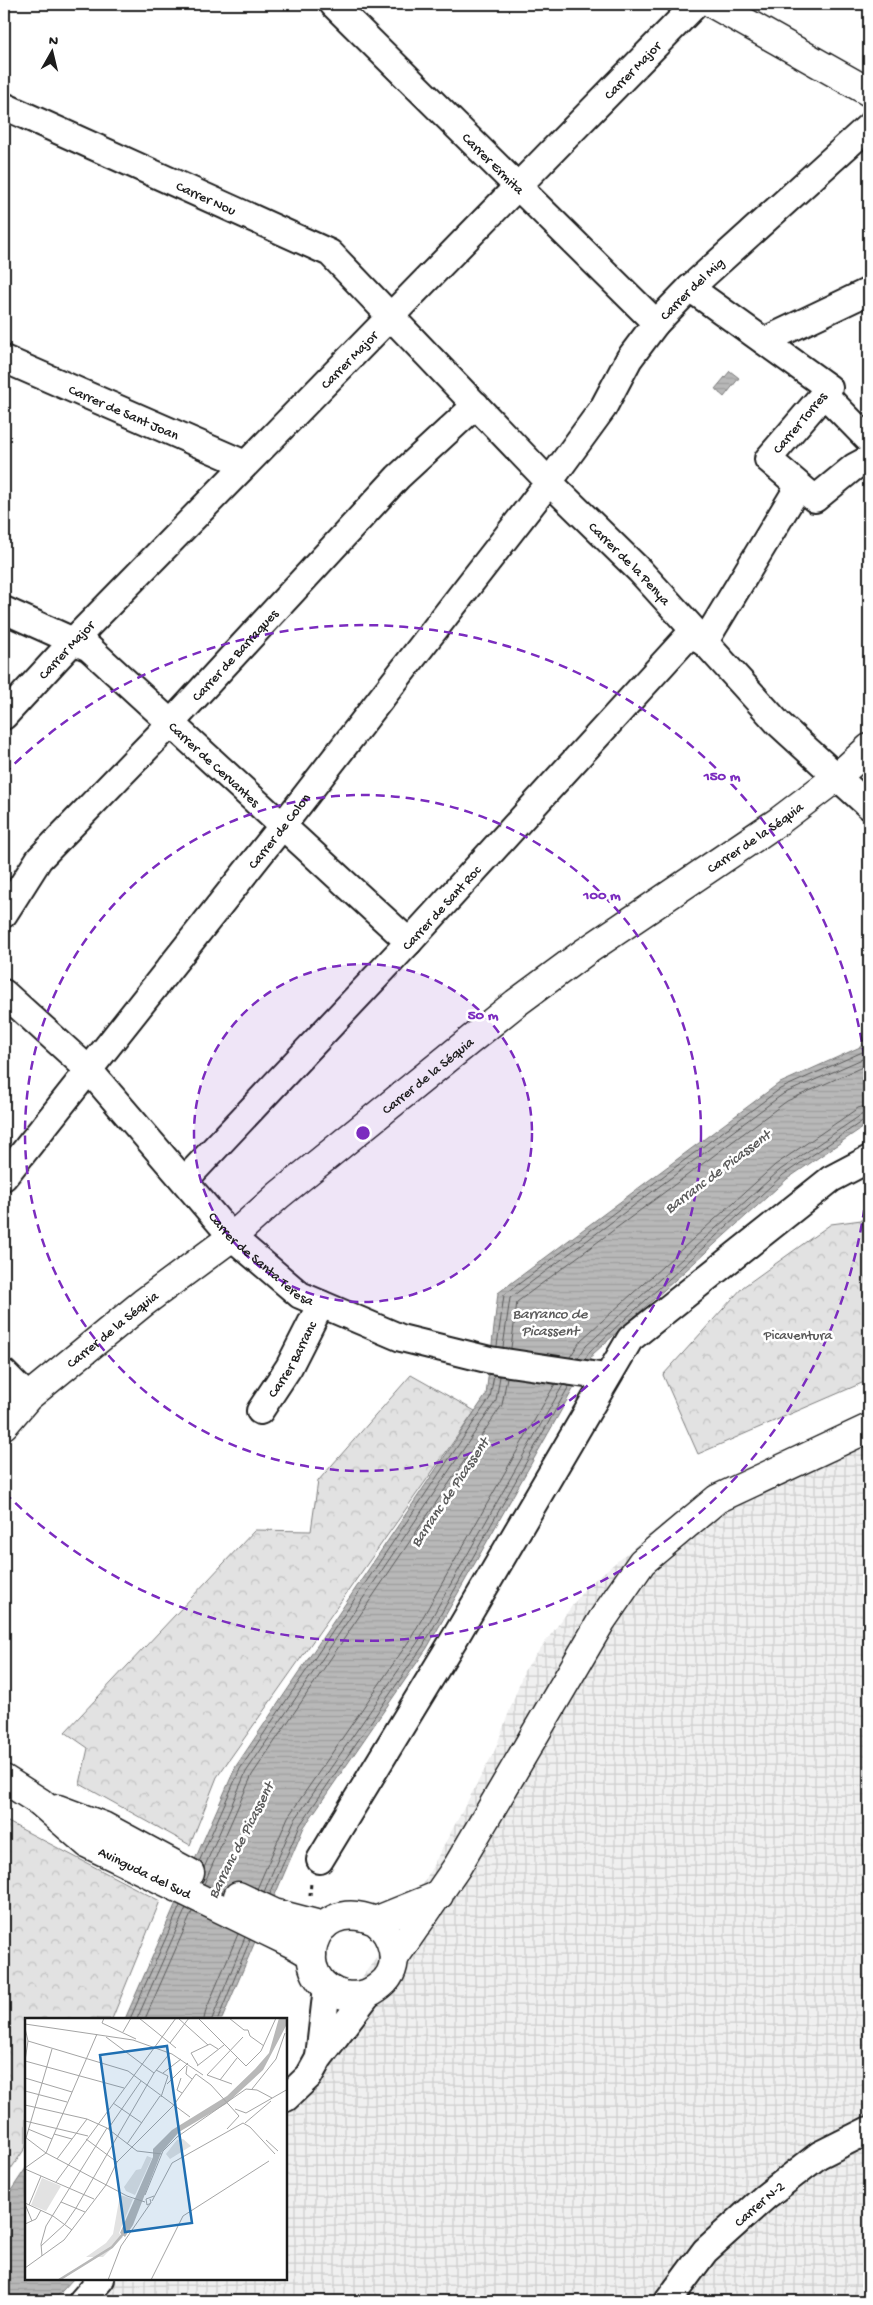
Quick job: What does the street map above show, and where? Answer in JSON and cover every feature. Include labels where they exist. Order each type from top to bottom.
[{"type":"street","name":"Carrer Ermita","points":[[332,4],[519,186],[656,323]]},
{"type":"street","name":"Carrer Major","points":[[4,716],[74,640],[245,464],[696,4]]},
{"type":"street","points":[[713,4],[869,92]]},
{"type":"street","name":"Carrer Nou","points":[[4,106],[330,253],[391,317]]},
{"type":"street","name":"Carrer del Mig","points":[[549,482],[603,408],[629,359],[656,323],[690,288],[869,126]]},
{"type":"street","name":"Carrer Torres","points":[[690,288],[829,388],[768,459],[799,486]]},
{"type":"street","points":[[764,341],[869,291]]},
{"type":"street","name":"Carrer de la Penya","points":[[391,317],[549,482],[640,571],[778,723],[869,806]]},
{"type":"street","name":"Carrer de Sant Joan","points":[[4,359],[245,464]]},
{"type":"street","points":[[824,394],[869,440]]},
{"type":"street","name":"Carrer de Barraques","points":[[4,914],[39,859],[171,722],[398,477],[476,406]]},
{"type":"street","points":[[698,637],[799,486],[815,499],[854,466],[869,459]]},
{"type":"street","name":"Carrer de Colon","points":[[4,1176],[90,1070],[549,482]]},
{"type":"street","name":"Carrer de Cervantes","points":[[4,610],[89,648],[409,942]]},
{"type":"street","name":"Carrer de Sant Roc","points":[[185,1180],[698,637]]},
{"type":"street","name":"Carrer de la Séquia","points":[[4,1425],[28,1397],[143,1303],[232,1237],[279,1195],[516,1003],[585,952],[763,832],[837,777],[869,748]]},
{"type":"street","name":"Carrer de Santa Teresa","points":[[4,993],[90,1070],[232,1237],[300,1295],[401,1338],[490,1360],[606,1377]]},
{"type":"street","points":[[320,1860],[456,1636],[630,1339],[831,1179],[869,1159]]},
{"type":"street","name":"Carrer Barranc","points":[[260,1411],[289,1367],[321,1304]]},
{"type":"street","points":[[4,1373],[28,1397]]},
{"type":"street","points":[[394,1958],[392,1944],[383,1927],[362,1915],[351,1914],[316,1924],[317,1933],[312,1955],[314,1972],[323,1984],[334,1992],[353,1997],[368,1994],[375,1990],[387,1978],[394,1958],[439,1895],[602,1620],[642,1562],[717,1499],[869,1428]]},
{"type":"street","name":"Avinguda del Sud","points":[[4,1780],[96,1835],[169,1863],[272,1923],[312,1955]]},
{"type":"street","points":[[375,1921],[439,1895]]},
{"type":"street","name":"Avinguda del Sud","points":[[272,1923],[316,1924]]},
{"type":"street","points":[[319,2058],[327,1987]]},
{"type":"street","points":[[288,2096],[309,2076],[319,2058],[368,1994]]},
{"type":"street","name":"Carrer N-2","points":[[668,2301],[705,2251],[764,2197],[819,2155],[869,2130]]},
{"type":"street","points":[[82,2301],[100,2280]]},
{"type":"path","points":[[316,1924],[311,1875],[320,1860]]},
{"type":"shaded area","points":[[869,1432],[869,2301],[99,2301],[117,2280],[288,2280],[288,2081],[407,1914],[495,1750],[524,1671],[586,1587],[672,1516],[820,1449]]},
{"type":"green space","name":"Picaventura","points":[[869,1219],[869,1380],[698,1454],[663,1375],[743,1287],[831,1224]]},
{"type":"green space","points":[[411,1375],[475,1411],[217,1777],[190,1845],[80,1784],[88,1748],[65,1732],[255,1530],[311,1531],[318,1481]]},
{"type":"green space","points":[[4,1820],[160,1901],[112,2018],[25,2018],[25,2148],[4,2179]]},
{"type":"water","points":[[730,371],[739,378],[724,397],[715,389]]},
{"type":"water","name":"Barranco de Picassent","points":[[869,1043],[869,1123],[787,1179],[593,1354],[427,1648],[304,1827],[222,2018],[125,2018],[236,1766],[486,1395],[498,1293],[778,1084]]},
{"type":"water","points":[[25,2170],[25,2280],[72,2280],[53,2301],[4,2301],[4,2201]]},
{"type":"water label","name":"Barranc de Picassent","points":[[717,1171]]},
{"type":"water label","name":"Barranc de Picassent","points":[[449,1492]]},
{"type":"water label","name":"Barranc de Picassent","points":[[240,1840]]}]
